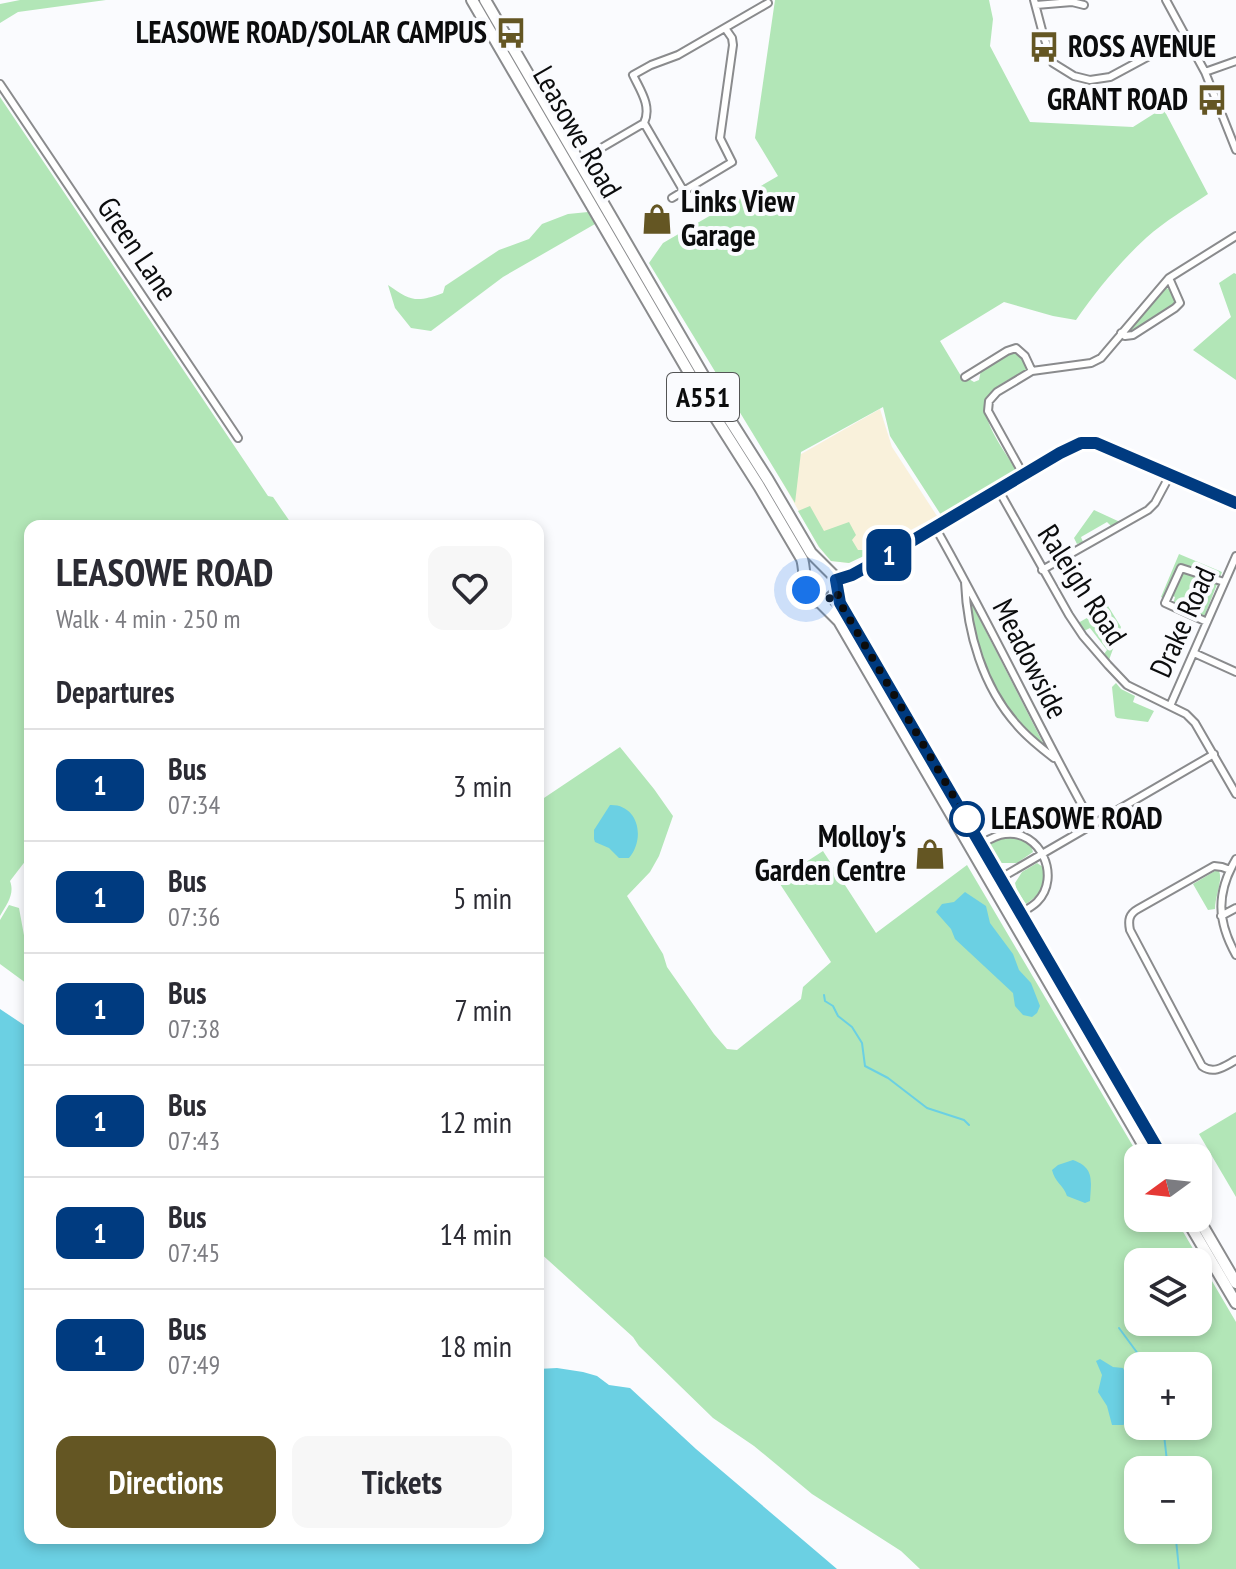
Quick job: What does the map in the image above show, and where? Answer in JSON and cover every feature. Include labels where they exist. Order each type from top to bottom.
[{"type":"main road","name":"Leasowe Road","points":[[472,0],[811,553],[827,570]]},
{"type":"main road","name":"Leasowe Road","points":[[485,0],[712,412],[802,559],[806,579]]},
{"type":"main road","points":[[1143,1144],[996,880],[839,621],[808,594],[806,579],[815,570],[827,570],[836,585],[840,603],[981,844],[996,880],[1021,913],[1155,1144]]},
{"type":"main road","points":[[820,602],[831,599],[836,585]]},
{"type":"main road","points":[[1194,1232],[1236,1303]]},
{"type":"main road","points":[[1206,1232],[1236,1283]]},
{"type":"street","points":[[1166,0],[1205,72],[1236,150]]},
{"type":"street","points":[[1084,5],[1035,2],[1053,63],[1074,76],[1090,80],[1110,77],[1186,36]]},
{"type":"street","points":[[574,164],[644,123],[648,115],[647,105],[633,75],[678,55],[768,3]]},
{"type":"street","points":[[672,198],[732,162],[720,138],[733,45],[725,28]]},
{"type":"street","points":[[1205,72],[1236,61]]},
{"type":"street","name":"Green Lane","points":[[0,84],[238,438]]},
{"type":"street","points":[[644,123],[683,190]]},
{"type":"street","points":[[1023,474],[988,411],[989,401],[997,392],[1032,371],[1091,363],[1101,358],[1169,278],[1236,236]]},
{"type":"street","points":[[1121,333],[1133,335],[1180,303],[1169,278]]},
{"type":"street","points":[[965,377],[1016,348],[1025,356],[1032,371]]},
{"type":"street","points":[[836,585],[1081,443],[1096,443],[1236,503]]},
{"type":"street","points":[[1042,570],[1148,510],[1170,475]]},
{"type":"street","name":"Raleigh Road","points":[[998,489],[1076,625],[1127,685],[1186,714],[1195,723],[1236,794]]},
{"type":"street","name":"Meadowside","points":[[935,527],[1093,825]]},
{"type":"street","name":"Drake Road","points":[[1170,706],[1236,556]]},
{"type":"street","points":[[1207,622],[1165,603],[1181,568],[1224,582]]},
{"type":"street","name":"Meadowside","points":[[965,579],[966,611],[977,653],[990,684],[1016,725],[1057,760]]},
{"type":"street","points":[[1194,653],[1236,672]]},
{"type":"street","points":[[996,880],[1214,754]]},
{"type":"street","points":[[981,844],[998,835],[1014,834],[1033,842],[1042,854],[1047,866],[1047,882],[1036,903],[1021,913]]},
{"type":"street","points":[[1236,859],[1223,889],[1221,916],[1236,955]]},
{"type":"street","points":[[1230,870],[1214,866],[1138,909],[1128,921],[1202,1066],[1214,1070],[1236,1060]]},
{"type":"street","points":[[1221,916],[1236,908]]},
{"type":"shaded area","points":[[880,409],[892,447],[937,516],[849,563],[831,561],[819,547],[775,469]]},
{"type":"green space","points":[[20,0],[106,0],[18,12],[0,23],[0,4]]},
{"type":"green space","points":[[775,0],[989,0],[993,19],[990,46],[1030,122],[1133,127],[1163,108],[1208,194],[1146,238],[1109,277],[1076,320],[1004,302],[940,341],[964,381],[979,380],[981,370],[1012,352],[1022,357],[1028,369],[998,386],[986,402],[993,433],[1016,470],[941,515],[890,436],[883,407],[801,452],[795,503],[649,263],[663,243],[778,176],[755,138]]},
{"type":"green space","points":[[0,97],[268,496],[273,497],[289,520],[24,520],[24,863],[10,881],[11,895],[0,916]]},
{"type":"green space","points":[[588,212],[595,224],[503,277],[431,331],[411,328],[395,308],[388,285],[414,299],[443,293],[445,286],[499,250],[529,239],[542,224],[568,214]]},
{"type":"green space","points":[[1234,273],[1236,380],[1193,350],[1231,317],[1219,283]]},
{"type":"green space","points":[[1166,288],[1176,302],[1133,332],[1130,329],[1133,325]]},
{"type":"green space","points":[[810,506],[824,531],[849,522],[856,535],[852,540],[858,550],[866,550],[866,555],[849,563],[831,561],[798,511]]},
{"type":"green space","points":[[1094,510],[1120,522],[1111,526],[1107,522],[1081,537],[1083,542],[1077,544],[1074,538]]},
{"type":"green space","points":[[1179,554],[1222,572],[1204,617],[1173,604],[1175,597],[1167,593],[1164,599],[1161,597]]},
{"type":"green space","points":[[972,604],[1043,743],[1039,743],[1016,720],[995,687],[976,635],[969,607]]},
{"type":"green space","points":[[1108,606],[1121,627],[1109,660],[1104,654],[1107,650],[1090,628],[1084,631],[1078,623]]},
{"type":"green space","points":[[1116,683],[1135,696],[1133,702],[1154,711],[1148,722],[1115,716],[1112,687]]},
{"type":"green space","points":[[620,747],[673,816],[650,872],[627,896],[663,954],[667,967],[727,1049],[737,1050],[801,999],[803,987],[831,962],[780,884],[808,866],[806,862],[823,851],[876,933],[967,865],[1132,1144],[1124,1144],[1124,1232],[1183,1232],[1193,1248],[1124,1248],[1124,1336],[1212,1336],[1212,1281],[1236,1322],[1236,1569],[920,1569],[901,1551],[812,1494],[754,1446],[713,1418],[633,1337],[544,1256],[544,798]]},
{"type":"green space","points":[[1015,836],[1029,843],[1033,852],[1017,863],[1001,863],[989,843],[1001,837]]},
{"type":"green space","points":[[1037,863],[1043,867],[1043,884],[1039,893],[1026,904],[1015,883],[1022,872]]},
{"type":"green space","points":[[1219,871],[1220,879],[1215,909],[1208,910],[1193,884]]},
{"type":"green space","points":[[9,905],[19,908],[24,935],[24,982],[0,964],[0,920]]},
{"type":"green space","points":[[1236,1112],[1236,1197],[1212,1156],[1212,1144],[1205,1144],[1199,1134]]},
{"type":"water","points":[[610,805],[627,810],[636,824],[637,841],[629,858],[619,858],[609,848],[595,842],[594,830]]},
{"type":"water","points":[[965,892],[986,906],[990,923],[1013,954],[1019,970],[1031,983],[1040,1006],[1032,1017],[1023,1015],[1015,1006],[1013,993],[955,939],[951,929],[936,912],[942,904],[954,902]]},
{"type":"water","points":[[0,1009],[24,1025],[24,1544],[544,1544],[544,1369],[557,1368],[583,1372],[597,1376],[609,1385],[630,1388],[696,1449],[837,1569],[0,1569]]},
{"type":"water","points":[[1073,1160],[1085,1167],[1090,1176],[1090,1201],[1085,1203],[1067,1196],[1052,1170]]},
{"type":"water","points":[[1100,1359],[1124,1370],[1123,1425],[1112,1425],[1107,1406],[1098,1392],[1102,1375],[1096,1361]]},
{"type":"waterway","points":[[824,995],[825,1001],[852,1027],[862,1043],[865,1066],[888,1078],[927,1108],[964,1120],[969,1125]]},
{"type":"waterway","points":[[1119,1328],[1137,1352]]},
{"type":"waterway","points":[[1165,1440],[1166,1456]]},
{"type":"waterway","points":[[1176,1544],[1179,1569]]},
{"type":"bus line","name":"1","points":[[1155,1144],[840,603],[836,580],[852,575],[890,554],[1081,443],[1096,443],[1236,503]]},
{"type":"place","name":"LEASOWE ROAD/SOLAR CAMPUS","points":[[511,33]]},
{"type":"place","name":"ROSS AVENUE","points":[[1044,47]]},
{"type":"place","name":"GRANT ROAD","points":[[1212,100]]},
{"type":"place","name":"Links View Garage","points":[[657,219]]},
{"type":"place","name":"LEASOWE ROAD","points":[[967,819]]},
{"type":"place","name":"Molloy's Garden Centre","points":[[930,854]]},
{"type":"route","points":[[806,590],[811,598],[820,602],[831,599],[837,591],[840,603],[967,819]]}]
